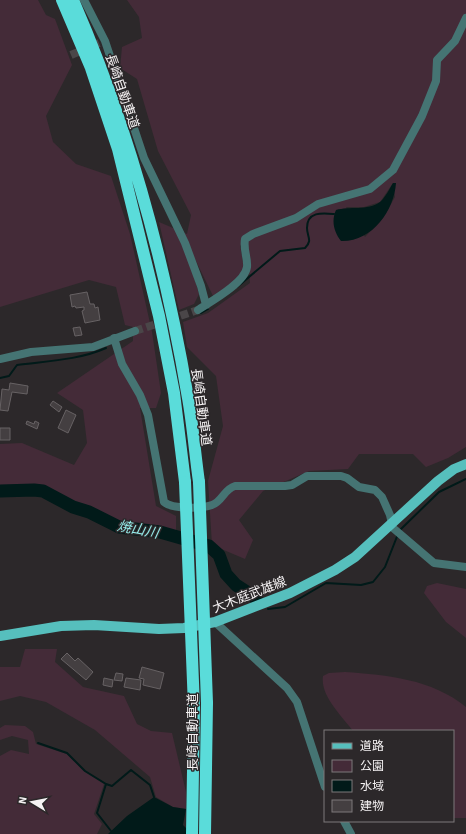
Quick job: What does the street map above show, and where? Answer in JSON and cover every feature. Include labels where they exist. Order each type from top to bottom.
[{"type":"highway","name":"長崎自動車道","points":[[62,0],[91,68],[118,149],[159,316],[174,392],[184,482],[194,707],[194,802],[192,834]]},
{"type":"highway","name":"長崎自動車道","points":[[73,0],[94,48],[126,142],[152,232],[173,317],[189,399],[198,482],[207,703],[205,834]]},
{"type":"main road","name":"大木庭武雄線","points":[[0,636],[41,628],[61,626],[94,625],[159,629],[184,628],[215,622],[290,593],[320,579],[355,557],[396,530],[438,482],[454,469],[466,464]]},
{"type":"street","points":[[84,0],[102,42],[144,158],[185,243],[201,286],[206,305]]},
{"type":"street","points":[[198,310],[242,278],[247,268],[244,249],[246,239],[252,234],[296,218],[318,204],[370,189],[393,170],[422,116],[436,80],[437,60],[455,41],[466,18]]},
{"type":"street","points":[[0,359],[31,352],[93,347],[135,331]]},
{"type":"street","points":[[114,338],[122,364],[140,396],[148,414],[164,502],[169,506],[177,508],[212,505],[218,502],[229,488],[236,486],[285,486],[292,485],[307,476],[341,476],[347,478],[359,487],[375,490],[382,498],[396,530],[434,563],[466,567]]},
{"type":"street","points":[[215,622],[287,688],[297,702],[324,784]]},
{"type":"street","points":[[345,822],[351,834]]},
{"type":"green space","points":[[0,0],[38,0],[46,15],[55,19],[72,65],[46,116],[53,142],[76,164],[111,176],[130,234],[152,332],[161,393],[156,408],[140,408],[156,506],[176,516],[176,532],[130,527],[43,487],[0,488],[0,444],[22,443],[74,465],[87,443],[83,410],[57,393],[133,341],[133,327],[125,325],[116,287],[89,280],[0,307]]},
{"type":"green space","points":[[127,0],[466,0],[466,447],[448,458],[426,467],[413,454],[359,454],[348,469],[309,471],[263,491],[239,520],[253,540],[245,559],[212,545],[208,481],[223,426],[216,376],[187,347],[183,322],[208,313],[250,283],[248,253],[240,245],[244,268],[240,276],[214,298],[195,259],[189,260],[199,294],[194,304],[179,310],[159,222],[187,234],[191,215],[158,151],[137,79],[120,68],[122,47],[142,38],[139,17]],"holes":[[[393,183],[395,197],[383,218],[365,237],[346,207],[364,207],[380,202]]]},
{"type":"green space","points":[[437,583],[466,589],[466,638],[446,622],[424,593],[427,586]]},
{"type":"green space","points":[[25,649],[57,649],[55,662],[83,687],[124,696],[137,724],[151,731],[172,733],[186,792],[186,809],[173,807],[156,797],[150,777],[95,730],[46,702],[20,696],[0,701],[0,667],[20,667]]},
{"type":"green space","points":[[345,672],[408,680],[439,690],[466,707],[466,818],[454,818],[454,730],[352,730],[328,698],[325,691],[323,676],[329,673]]},
{"type":"green space","points":[[5,725],[25,726],[33,732],[36,744],[67,754],[85,772],[104,784],[94,814],[102,824],[97,834],[0,834],[0,756],[11,750],[29,754],[28,740],[12,736],[0,740],[0,728]]},
{"type":"water","points":[[393,183],[396,183],[391,204],[379,223],[362,236],[352,240],[341,241],[334,226],[334,214],[336,210],[375,205],[384,198]]},
{"type":"water","points":[[154,797],[173,807],[186,809],[183,825],[192,834],[108,834],[127,816]]},
{"type":"building","points":[[87,292],[90,304],[94,304],[95,308],[98,307],[100,320],[85,323],[82,311],[84,310],[84,307],[72,307],[70,295]]},
{"type":"building","points":[[80,327],[82,335],[75,336],[73,328]]},
{"type":"building","points":[[10,383],[28,386],[27,394],[12,392],[8,411],[0,410],[2,389],[9,390]]},
{"type":"building","points":[[53,401],[62,407],[59,412],[50,405]]},
{"type":"building","points":[[66,410],[76,415],[68,433],[58,428]]},
{"type":"building","points":[[27,421],[34,424],[35,421],[39,423],[37,429],[26,424]]},
{"type":"building","points":[[0,428],[10,428],[10,440],[0,440]]},
{"type":"building","points":[[67,653],[75,661],[78,658],[93,672],[86,680],[61,659]]},
{"type":"building","points":[[142,667],[164,673],[160,689],[143,685],[144,679],[139,678]]},
{"type":"building","points":[[116,673],[123,674],[122,681],[114,680]]},
{"type":"building","points":[[104,678],[113,680],[112,687],[103,685]]},
{"type":"building","points":[[126,678],[141,680],[140,690],[124,687]]},
{"type":"waterway","points":[[237,287],[280,251],[305,248],[309,243],[307,228],[310,218],[316,214],[334,214]]},
{"type":"waterway","points":[[201,313],[208,309]]},
{"type":"waterway","points":[[0,378],[9,376],[17,365],[74,358],[106,348]]},
{"type":"waterway","points":[[400,530],[439,492],[466,479]]},
{"type":"waterway","name":"焼山川","points":[[0,491],[43,491],[73,507],[89,512],[119,527],[160,532],[209,546],[219,555],[226,574],[236,585],[256,598]]},
{"type":"waterway","points":[[268,609],[285,607],[326,583],[361,585],[373,582],[385,567],[398,534]]},
{"type":"waterway","points":[[38,743],[67,753],[85,771],[106,784],[97,813],[111,831]]},
{"type":"waterway","points":[[106,784],[112,786],[131,770],[150,785],[154,797]]},
{"type":"tunnel","points":[[71,55],[99,43]]},
{"type":"tunnel","points":[[135,331],[198,310]]}]
